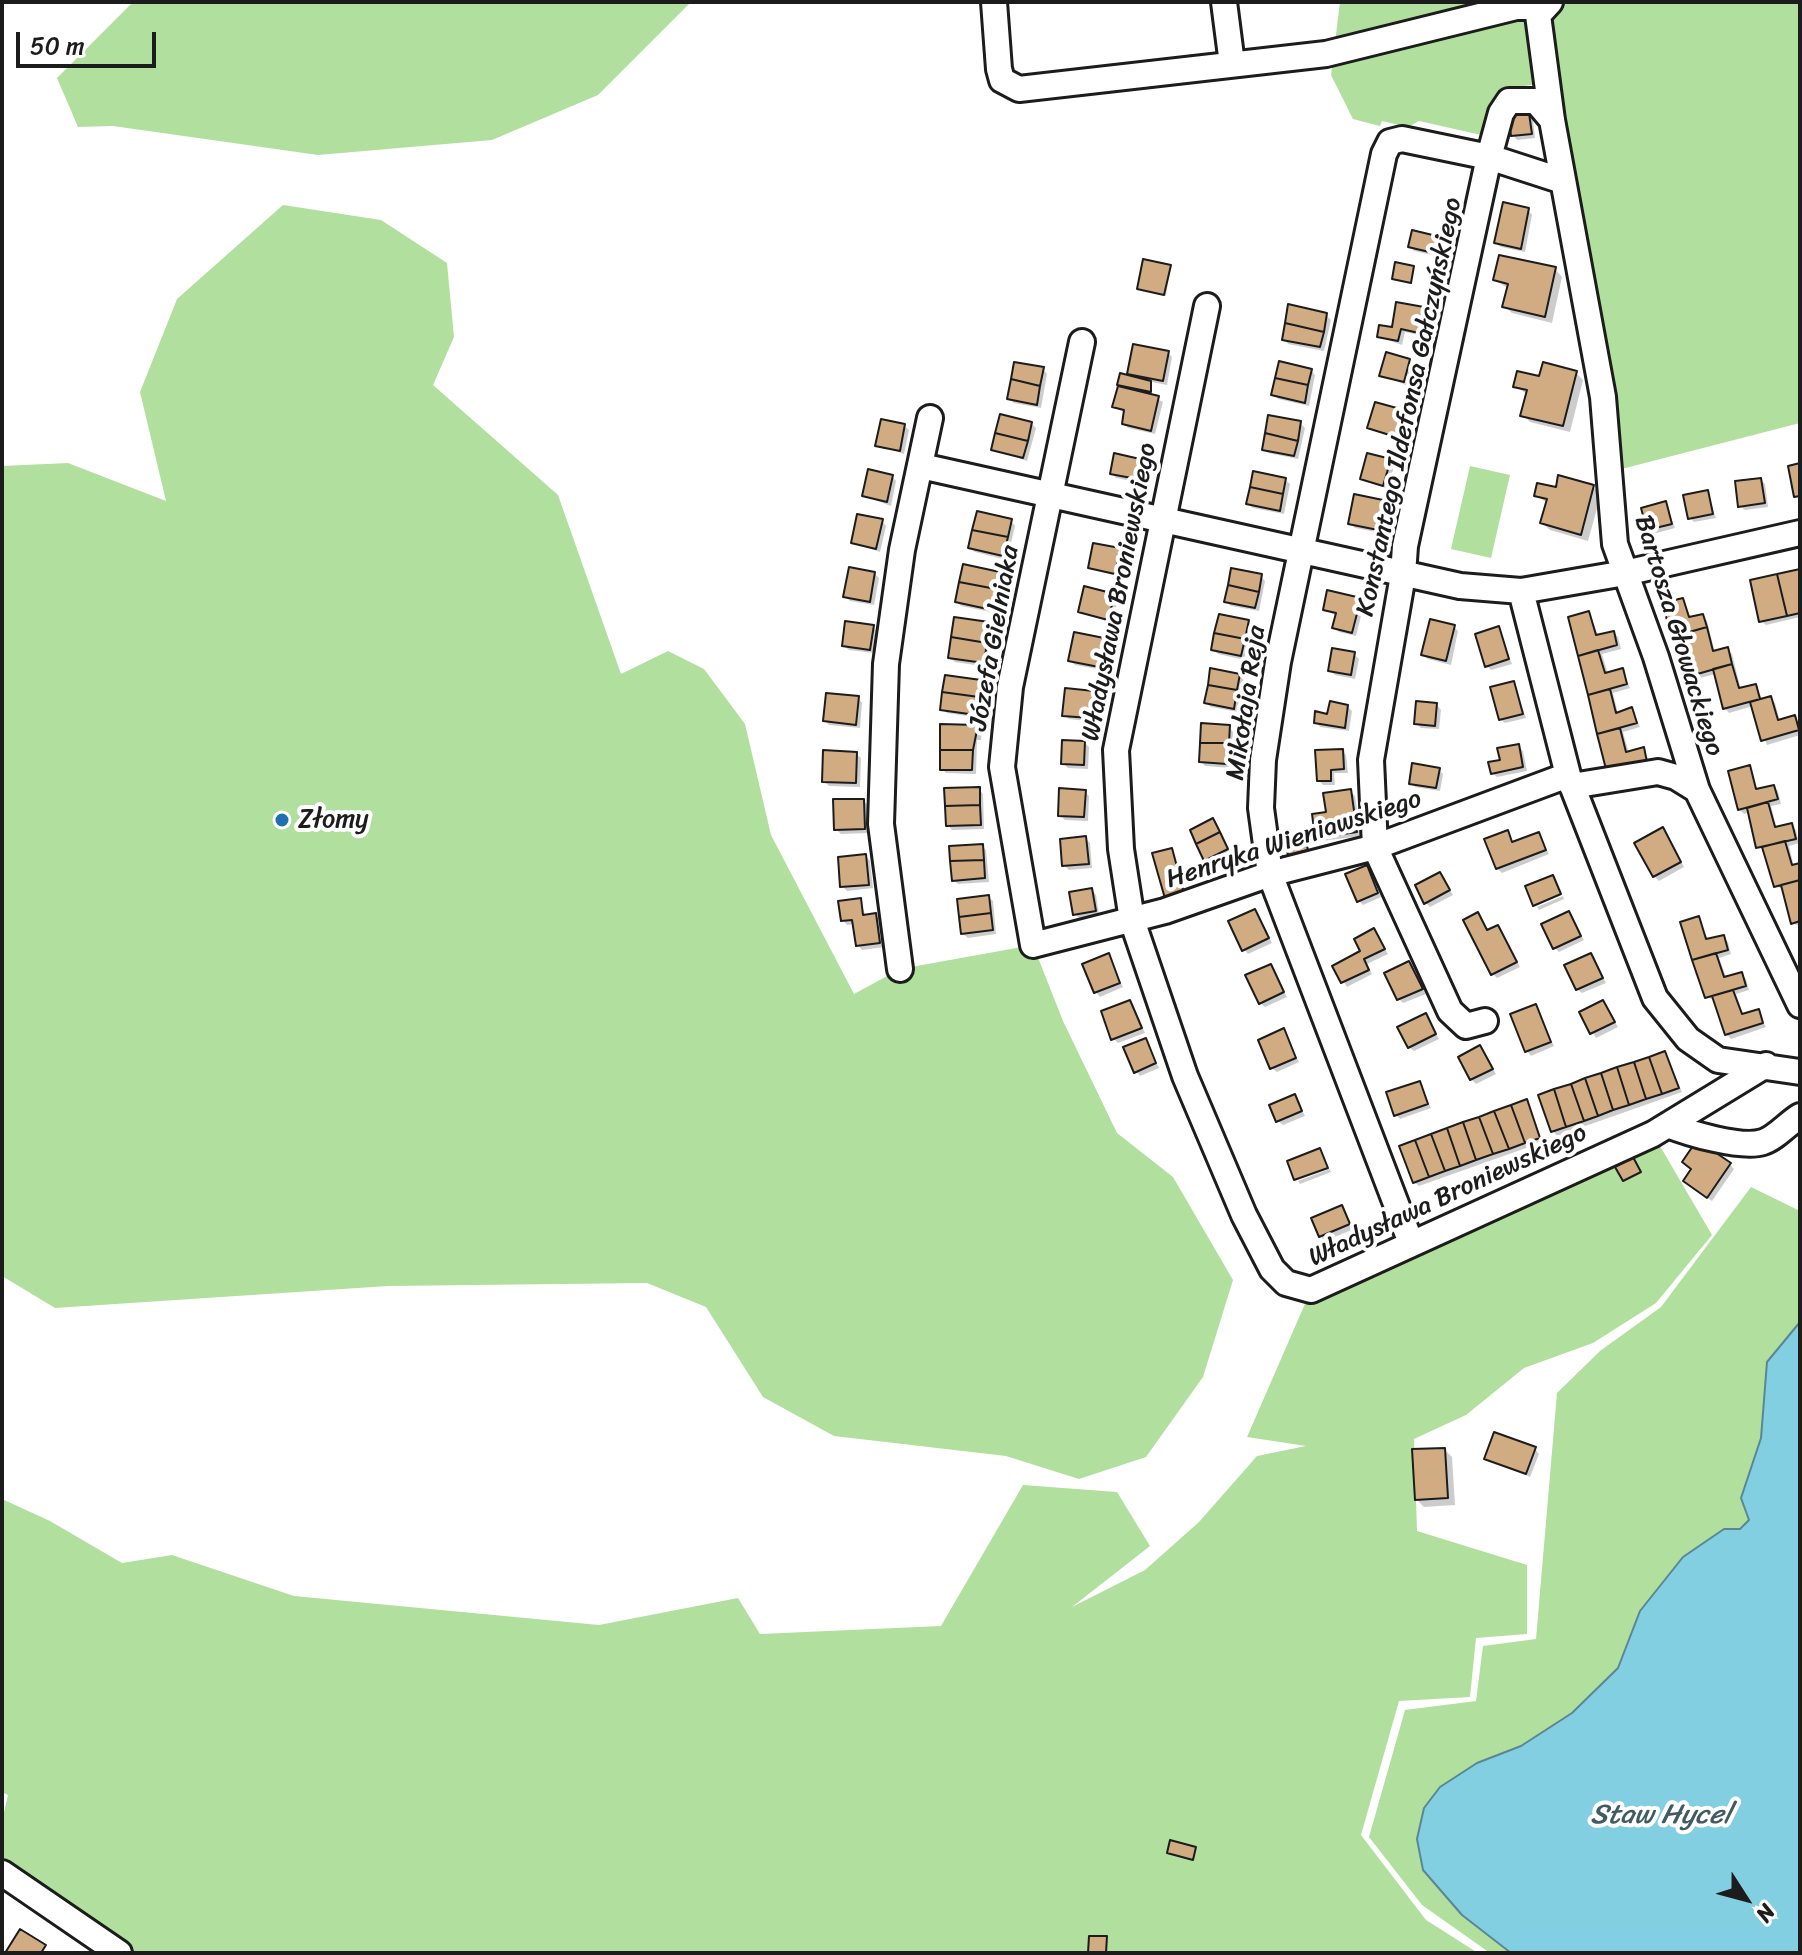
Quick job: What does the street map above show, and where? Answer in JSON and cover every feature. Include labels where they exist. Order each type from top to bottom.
[{"type":"street","points":[[994,2],[1002,80],[1019,89],[1326,54],[1516,7],[1546,4]]},
{"type":"street","points":[[1224,2],[1232,64]]},
{"type":"street","name":"Bartosza Głowackiego","points":[[1546,4],[1538,15],[1552,120],[1603,397],[1612,525],[1697,790],[1800,1005]]},
{"type":"street","name":"Konstantego Ildefonsa Gałczyńskiego","points":[[1485,1021],[1466,1026],[1450,1011],[1375,847],[1371,760],[1403,575],[1405,546],[1501,113],[1509,101],[1536,101],[1552,120]]},
{"type":"street","name":"Mikołaja Reja","points":[[1411,1243],[1270,874],[1261,808],[1263,760],[1300,552],[1384,154],[1390,142],[1402,139],[1489,157]]},
{"type":"street","points":[[1489,157],[1563,181]]},
{"type":"street","name":"Władysława Broniewskiego","points":[[1207,306],[1116,750],[1121,849],[1132,920],[1185,1076],[1244,1215],[1272,1269],[1286,1283],[1311,1290],[1668,1125],[1766,1065]]},
{"type":"street","name":"Józefa Gielniaka","points":[[1033,945],[1002,767],[1010,687],[1082,342]]},
{"type":"street","points":[[900,969],[881,824],[886,664],[898,576],[930,418]]},
{"type":"street","points":[[921,466],[1403,575],[1460,586],[1521,591],[1625,573],[1800,533]]},
{"type":"street","points":[[1521,591],[1570,780],[1655,998],[1688,1039],[1718,1060],[1800,1072]]},
{"type":"street","name":"Henryka Wieniawskiego","points":[[1033,945],[1132,920],[1270,874],[1375,847],[1570,780],[1658,772],[1676,777],[1697,790]]},
{"type":"street","points":[[1668,1125],[1705,1136],[1754,1143],[1764,1142],[1800,1116]]},
{"type":"street","points":[[2,1873],[119,1953]]},
{"type":"green space","points":[[133,2],[691,2],[598,95],[492,140],[318,155],[113,126],[78,127],[57,78]]},
{"type":"green space","points":[[1340,2],[1800,2],[1800,423],[1610,472],[1547,83],[1524,86],[1518,91],[1508,141],[1419,121],[1408,127],[1382,121],[1380,126],[1353,119],[1331,75]]},
{"type":"green space","points":[[283,205],[381,220],[447,263],[454,337],[433,385],[558,495],[621,674],[668,651],[704,669],[745,724],[771,835],[854,994],[900,969],[1033,945],[1063,1021],[1117,1133],[1173,1177],[1233,1280],[1203,1377],[1146,1457],[1079,1479],[1006,1456],[834,1436],[763,1397],[706,1307],[647,1283],[388,1286],[55,1308],[2,1276],[2,466],[68,463],[166,501],[140,392],[177,299]]},
{"type":"green space","points":[[1470,466],[1510,475],[1491,558],[1451,549]]},
{"type":"green space","points":[[1653,1134],[1712,1235],[1656,1303],[1593,1343],[1524,1368],[1466,1415],[1414,1439],[1417,1531],[1527,1565],[1527,1634],[1476,1638],[1470,1697],[1399,1701],[1361,1835],[1426,1920],[1478,1953],[121,1953],[2,1873],[2,1821],[8,1795],[2,1792],[2,1499],[50,1521],[122,1563],[172,1555],[294,1596],[599,1625],[738,1598],[760,1634],[941,1626],[1023,1485],[1117,1492],[1150,1546],[1072,1607],[1145,1570],[1199,1522],[1257,1456],[1306,1446],[1247,1437],[1311,1290]]},
{"type":"green space","points":[[1751,1187],[1800,1211],[1800,1953],[1490,1953],[1422,1905],[1369,1837],[1405,1710],[1476,1701],[1483,1646],[1536,1639],[1557,1393],[1600,1351],[1661,1307]]},
{"type":"water","name":"Staw Hycel","points":[[1800,1322],[1800,1952],[1511,1953],[1462,1915],[1423,1870],[1417,1839],[1424,1808],[1440,1787],[1477,1763],[1521,1746],[1572,1713],[1618,1668],[1640,1611],[1683,1557],[1724,1529],[1740,1529],[1749,1520],[1741,1498],[1761,1438],[1767,1362]]},
{"type":"building","points":[[1529,113],[1532,134],[1511,136],[1508,116]]},
{"type":"building","points":[[1503,202],[1529,208],[1521,249],[1494,243]]},
{"type":"building","points":[[1412,230],[1445,238],[1442,255],[1408,247]]},
{"type":"building","points":[[1499,255],[1556,267],[1545,317],[1502,307],[1508,284],[1493,280]]},
{"type":"building","points":[[1143,259],[1171,265],[1164,295],[1137,289]]},
{"type":"building","points":[[1395,262],[1414,266],[1411,283],[1392,279]]},
{"type":"building","points":[[1396,302],[1424,307],[1419,333],[1401,329],[1398,341],[1377,337],[1379,325],[1392,327]]},
{"type":"building","points":[[1288,304],[1327,313],[1324,332],[1285,323]]},
{"type":"building","points":[[1285,323],[1324,332],[1320,347],[1282,340]]},
{"type":"building","points":[[1133,344],[1169,351],[1163,381],[1127,374]]},
{"type":"building","points":[[1386,352],[1410,359],[1404,382],[1379,376]]},
{"type":"building","points":[[1279,361],[1312,369],[1308,385],[1275,378]]},
{"type":"building","points":[[1014,362],[1044,367],[1040,386],[1011,379]]},
{"type":"building","points":[[1543,362],[1577,371],[1563,426],[1520,416],[1527,390],[1513,387],[1517,371],[1539,376]]},
{"type":"building","points":[[1120,373],[1151,381],[1151,392],[1117,385]]},
{"type":"building","points":[[1275,378],[1308,385],[1305,403],[1271,395]]},
{"type":"building","points":[[1011,379],[1040,386],[1037,405],[1007,399]]},
{"type":"building","points":[[1118,386],[1159,396],[1151,431],[1122,424],[1124,410],[1112,407]]},
{"type":"building","points":[[1375,402],[1404,410],[1396,437],[1367,428]]},
{"type":"building","points":[[1000,414],[1032,422],[1028,441],[995,433]]},
{"type":"building","points":[[1268,415],[1301,421],[1298,441],[1265,433]]},
{"type":"building","points":[[881,419],[905,424],[900,451],[875,446]]},
{"type":"building","points":[[995,433],[1028,441],[1023,458],[991,450]]},
{"type":"building","points":[[1265,433],[1298,441],[1294,456],[1262,450]]},
{"type":"building","points":[[1114,453],[1140,459],[1137,479],[1110,474]]},
{"type":"building","points":[[1367,453],[1391,459],[1383,486],[1360,479]]},
{"type":"building","points":[[1800,463],[1800,496],[1794,497],[1788,466]]},
{"type":"building","points":[[868,469],[893,475],[887,502],[862,496]]},
{"type":"building","points":[[1253,471],[1286,478],[1283,494],[1250,487]]},
{"type":"building","points":[[1558,475],[1594,485],[1581,535],[1540,523],[1547,499],[1534,496],[1537,483],[1556,487]]},
{"type":"building","points":[[1761,478],[1765,503],[1738,507],[1735,481]]},
{"type":"building","points":[[1250,487],[1283,494],[1280,511],[1246,504]]},
{"type":"building","points":[[1708,490],[1713,514],[1688,519],[1683,495]]},
{"type":"building","points":[[1354,494],[1383,500],[1378,530],[1348,524]]},
{"type":"building","points":[[1666,501],[1672,524],[1647,530],[1641,508]]},
{"type":"building","points":[[977,511],[1012,519],[1008,537],[972,530]]},
{"type":"building","points":[[857,514],[883,519],[876,549],[851,543]]},
{"type":"building","points":[[972,530],[1008,537],[1003,556],[968,548]]},
{"type":"building","points":[[1093,543],[1120,548],[1115,574],[1088,568]]},
{"type":"building","points":[[963,564],[1000,572],[996,589],[959,582]]},
{"type":"building","points":[[849,567],[875,572],[870,602],[843,597]]},
{"type":"building","points":[[1231,568],[1262,574],[1259,592],[1228,585]]},
{"type":"building","points":[[1800,569],[1800,613],[1787,616],[1777,574]]},
{"type":"building","points":[[1777,574],[1787,616],[1759,622],[1750,580]]},
{"type":"building","points":[[959,582],[996,589],[992,610],[955,602]]},
{"type":"building","points":[[1228,585],[1259,592],[1255,608],[1224,602]]},
{"type":"building","points":[[1084,586],[1115,594],[1108,620],[1078,612]]},
{"type":"building","points":[[1327,590],[1361,598],[1352,633],[1332,628],[1336,613],[1323,610]]},
{"type":"building","points":[[1683,598],[1689,617],[1703,614],[1707,627],[1672,637],[1662,603]]},
{"type":"building","points":[[1589,611],[1596,635],[1614,631],[1617,645],[1578,656],[1568,617]]},
{"type":"building","points":[[1219,614],[1249,620],[1245,639],[1214,633]]},
{"type":"building","points":[[954,617],[989,622],[987,643],[951,637]]},
{"type":"building","points":[[1430,619],[1455,625],[1446,661],[1421,655]]},
{"type":"building","points":[[845,621],[874,625],[870,650],[842,646]]},
{"type":"building","points":[[1499,626],[1509,659],[1485,667],[1475,634]]},
{"type":"building","points":[[1707,627],[1713,651],[1728,647],[1732,664],[1694,675],[1682,634]]},
{"type":"building","points":[[1074,632],[1104,638],[1099,667],[1068,661]]},
{"type":"building","points":[[1214,633],[1245,639],[1241,656],[1211,650]]},
{"type":"building","points":[[951,637],[987,643],[984,663],[948,658]]},
{"type":"building","points":[[1332,648],[1355,652],[1351,675],[1328,671]]},
{"type":"building","points":[[1598,650],[1605,673],[1623,668],[1627,684],[1588,695],[1578,656]]},
{"type":"building","points":[[1732,664],[1739,688],[1756,684],[1760,699],[1723,709],[1713,669]]},
{"type":"building","points":[[1210,668],[1240,674],[1237,690],[1208,685]]},
{"type":"building","points":[[945,675],[981,680],[979,697],[942,692]]},
{"type":"building","points":[[1514,681],[1523,714],[1499,720],[1490,687]]},
{"type":"building","points":[[1208,685],[1237,690],[1234,709],[1204,703]]},
{"type":"building","points":[[1065,688],[1094,691],[1091,718],[1062,716]]},
{"type":"building","points":[[1610,689],[1616,713],[1632,707],[1637,723],[1597,734],[1588,695]]},
{"type":"building","points":[[942,692],[979,697],[976,715],[940,710]]},
{"type":"building","points":[[826,693],[859,696],[856,725],[823,721]]},
{"type":"building","points":[[1771,696],[1778,720],[1795,715],[1799,730],[1761,741],[1750,702]]},
{"type":"building","points":[[1330,701],[1348,705],[1345,728],[1314,723],[1315,711],[1327,714]]},
{"type":"building","points":[[1416,701],[1437,703],[1435,726],[1414,724]]},
{"type":"building","points":[[1201,723],[1230,725],[1229,743],[1200,743]]},
{"type":"building","points":[[940,724],[978,725],[973,750],[940,750]]},
{"type":"building","points":[[1620,728],[1626,752],[1644,747],[1647,762],[1607,773],[1597,734]]},
{"type":"building","points":[[1062,740],[1085,741],[1084,765],[1061,764]]},
{"type":"building","points":[[1200,743],[1229,743],[1227,764],[1199,762]]},
{"type":"building","points":[[1519,744],[1523,767],[1491,774],[1488,762],[1500,760],[1497,748]]},
{"type":"building","points":[[1343,749],[1344,769],[1331,770],[1331,781],[1317,781],[1315,750]]},
{"type":"building","points":[[823,750],[857,752],[856,783],[822,782]]},
{"type":"building","points":[[940,750],[973,750],[972,770],[940,770]]},
{"type":"building","points":[[1412,763],[1440,768],[1436,788],[1409,784]]},
{"type":"building","points":[[1750,765],[1756,789],[1774,785],[1778,799],[1738,810],[1728,771]]},
{"type":"building","points":[[980,787],[980,805],[945,806],[944,788]]},
{"type":"building","points":[[1059,788],[1086,790],[1084,817],[1058,816]]},
{"type":"building","points":[[1351,789],[1357,832],[1315,838],[1312,814],[1326,812],[1323,793]]},
{"type":"building","points":[[833,799],[864,799],[865,829],[834,830]]},
{"type":"building","points":[[1768,802],[1775,827],[1792,823],[1796,839],[1756,848],[1747,808]]},
{"type":"building","points":[[980,805],[981,825],[946,826],[945,806]]},
{"type":"building","points":[[1213,818],[1220,832],[1196,844],[1190,830]]},
{"type":"building","points":[[1663,827],[1681,862],[1653,877],[1634,843]]},
{"type":"building","points":[[1508,830],[1512,842],[1539,832],[1546,850],[1496,869],[1484,839]]},
{"type":"building","points":[[1220,832],[1228,849],[1204,861],[1196,844]]},
{"type":"building","points":[[1304,834],[1308,850],[1288,855],[1284,839]]},
{"type":"building","points":[[1086,836],[1089,864],[1062,866],[1060,839]]},
{"type":"building","points":[[1785,841],[1792,865],[1800,863],[1800,880],[1774,887],[1762,847]]},
{"type":"building","points":[[983,844],[984,860],[950,861],[949,846]]},
{"type":"building","points":[[1172,848],[1185,897],[1166,902],[1152,853]]},
{"type":"building","points":[[866,854],[869,885],[840,887],[838,857]]},
{"type":"building","points":[[984,860],[985,878],[952,881],[950,861]]},
{"type":"building","points":[[1367,865],[1378,893],[1357,902],[1345,874]]},
{"type":"building","points":[[1440,872],[1450,890],[1424,904],[1415,885]]},
{"type":"building","points":[[1553,875],[1561,894],[1533,906],[1525,886]]},
{"type":"building","points":[[1800,880],[1800,921],[1791,924],[1781,885]]},
{"type":"building","points":[[1092,888],[1096,911],[1073,915],[1069,892]]},
{"type":"building","points":[[989,895],[991,913],[959,917],[957,899]]},
{"type":"building","points":[[861,898],[863,915],[876,913],[880,943],[856,946],[852,920],[841,921],[838,901]]},
{"type":"building","points":[[1255,909],[1269,938],[1242,951],[1228,921]]},
{"type":"building","points":[[1569,911],[1581,936],[1553,949],[1541,924]]},
{"type":"building","points":[[1478,912],[1487,930],[1498,925],[1517,962],[1491,975],[1463,920]]},
{"type":"building","points":[[991,913],[993,930],[961,934],[959,917]]},
{"type":"building","points":[[1699,916],[1706,939],[1724,935],[1728,950],[1692,960],[1680,922]]},
{"type":"building","points":[[1374,928],[1385,949],[1364,959],[1369,970],[1341,983],[1332,966],[1360,951],[1354,939]]},
{"type":"building","points":[[1109,953],[1120,983],[1094,993],[1082,964]]},
{"type":"building","points":[[1591,953],[1603,978],[1576,990],[1564,965]]},
{"type":"building","points":[[1716,953],[1724,977],[1742,972],[1746,986],[1705,998],[1692,960]]},
{"type":"building","points":[[1409,961],[1423,989],[1397,1000],[1384,973]]},
{"type":"building","points":[[1271,964],[1284,992],[1259,1004],[1245,975]]},
{"type":"building","points":[[1733,990],[1742,1014],[1759,1009],[1763,1023],[1725,1035],[1712,996]]},
{"type":"building","points":[[1130,1000],[1142,1028],[1111,1040],[1101,1011]]},
{"type":"building","points":[[1603,1000],[1615,1022],[1590,1034],[1579,1012]]},
{"type":"building","points":[[1536,1004],[1551,1042],[1525,1052],[1510,1014]]},
{"type":"building","points":[[1426,1013],[1436,1034],[1408,1048],[1397,1027]]},
{"type":"building","points":[[1284,1028],[1296,1058],[1270,1069],[1258,1040]]},
{"type":"building","points":[[1146,1038],[1156,1063],[1134,1073],[1123,1047]]},
{"type":"building","points":[[1480,1045],[1493,1069],[1470,1080],[1458,1057]]},
{"type":"building","points":[[1665,1051],[1679,1088],[1662,1094],[1649,1057]]},
{"type":"building","points":[[1649,1057],[1662,1094],[1646,1099],[1634,1062]]},
{"type":"building","points":[[1634,1062],[1646,1099],[1629,1105],[1617,1067]]},
{"type":"building","points":[[1617,1067],[1629,1105],[1613,1110],[1601,1073]]},
{"type":"building","points":[[1601,1073],[1613,1110],[1598,1116],[1585,1078]]},
{"type":"building","points":[[1585,1078],[1598,1116],[1584,1121],[1571,1084]]},
{"type":"building","points":[[1420,1081],[1428,1104],[1394,1116],[1386,1092]]},
{"type":"building","points":[[1571,1084],[1584,1121],[1566,1127],[1554,1089]]},
{"type":"building","points":[[1554,1089],[1566,1127],[1551,1132],[1538,1095]]},
{"type":"building","points":[[1295,1094],[1302,1111],[1276,1122],[1269,1105]]},
{"type":"building","points":[[1527,1099],[1540,1138],[1525,1143],[1511,1105]]},
{"type":"building","points":[[1511,1105],[1525,1143],[1509,1149],[1494,1111]]},
{"type":"building","points":[[1494,1111],[1509,1149],[1493,1154],[1479,1117]]},
{"type":"building","points":[[1479,1117],[1493,1154],[1476,1160],[1463,1122]]},
{"type":"building","points":[[1463,1122],[1476,1160],[1460,1166],[1447,1128]]},
{"type":"building","points":[[1447,1128],[1460,1166],[1445,1171],[1431,1134]]},
{"type":"building","points":[[1431,1134],[1445,1171],[1429,1177],[1415,1140]]},
{"type":"building","points":[[1415,1140],[1429,1177],[1413,1183],[1399,1146]]},
{"type":"building","points":[[1697,1140],[1731,1163],[1707,1198],[1683,1181],[1691,1169],[1682,1162]]},
{"type":"building","points":[[1320,1148],[1328,1168],[1294,1180],[1287,1161]]},
{"type":"building","points":[[1633,1157],[1641,1172],[1623,1181],[1615,1167]]},
{"type":"building","points":[[1342,1205],[1350,1224],[1319,1237],[1311,1218]]},
{"type":"building","points":[[1494,1432],[1536,1447],[1526,1474],[1484,1459]]},
{"type":"building","points":[[1445,1448],[1448,1498],[1415,1500],[1412,1449]]},
{"type":"building","points":[[1170,1840],[1196,1847],[1193,1860],[1167,1853]]},
{"type":"building","points":[[20,1929],[46,1945],[41,1953],[5,1953]]},
{"type":"building","points":[[1089,1936],[1107,1936],[1106,1953],[1088,1953]]},
{"type":"place","name":"Złomy","points":[[282,820]]}]
